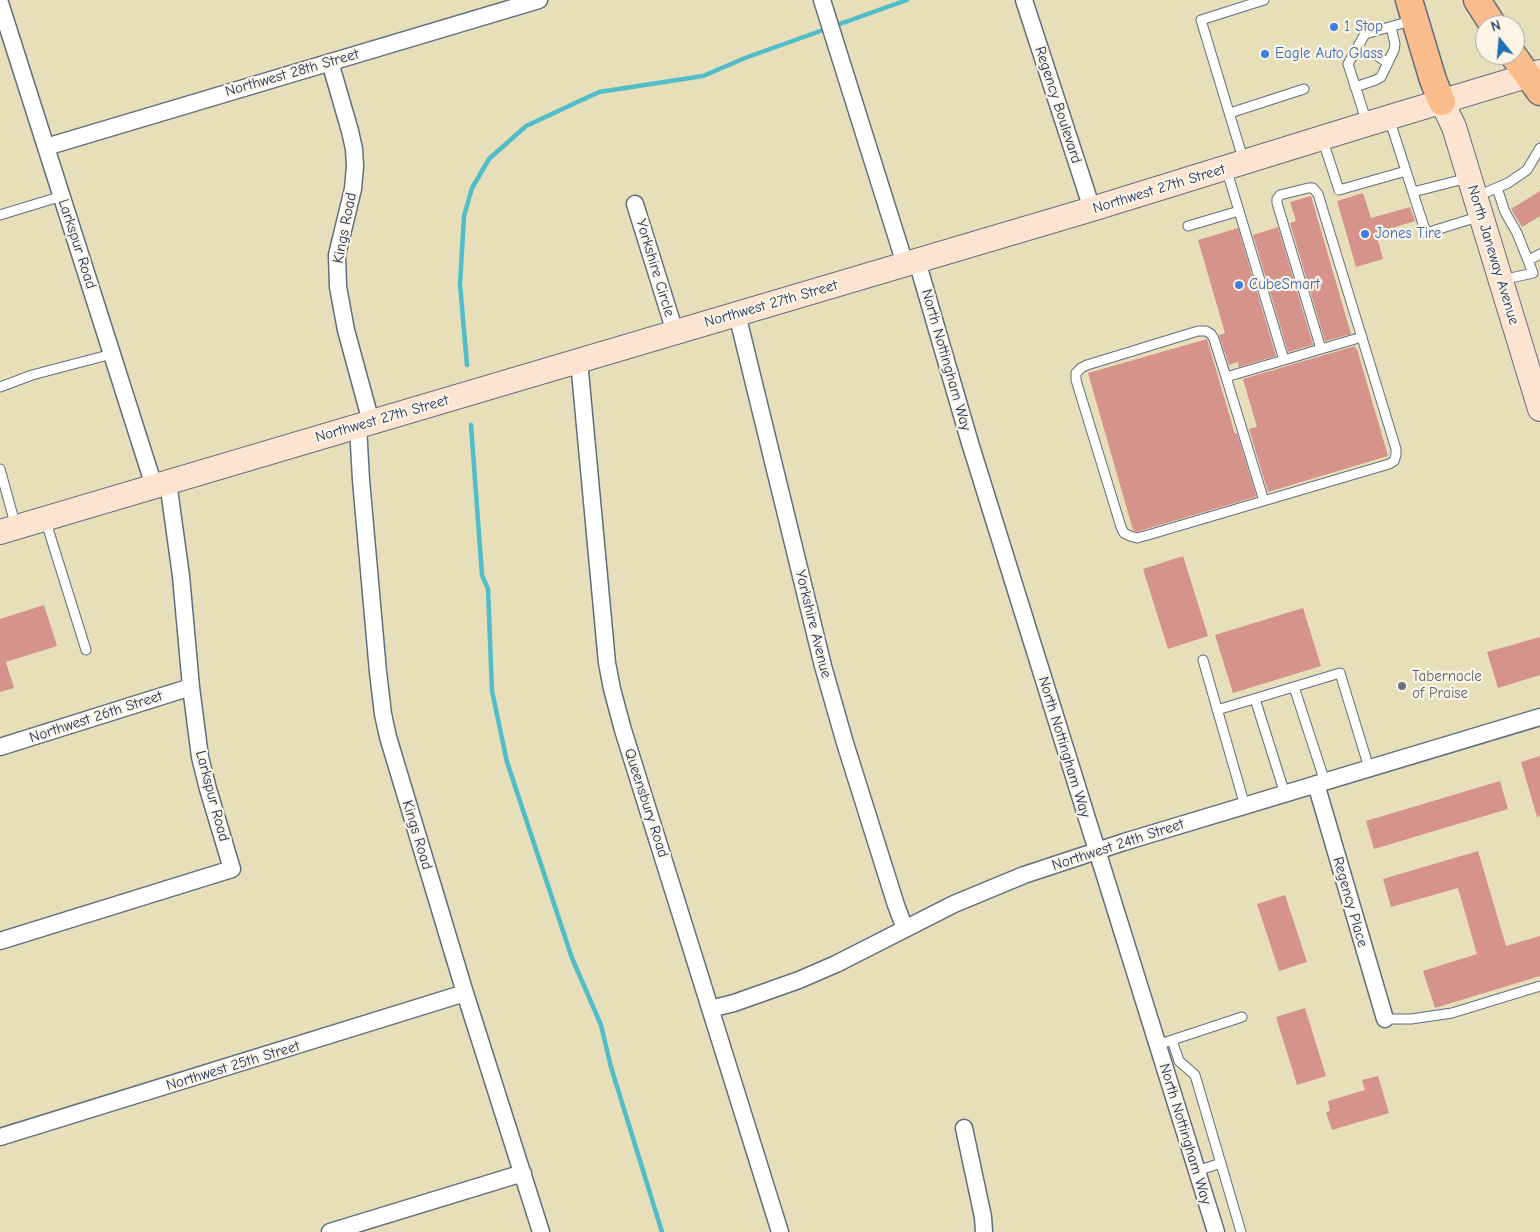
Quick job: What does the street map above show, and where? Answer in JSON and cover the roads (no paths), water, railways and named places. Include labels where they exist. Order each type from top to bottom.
[{"type":"main road","points":[[1477,0],[1487,15]]},
{"type":"main road","points":[[1412,10],[1433,80],[1442,102]]},
{"type":"main road","name":"Northwest 27th Street","points":[[8,529],[1092,209],[1530,74]]},
{"type":"main road","name":"North Janeway Avenue","points":[[1442,102],[1454,127],[1538,397]]},
{"type":"street","name":"Northwest 28th Street","points":[[46,147],[539,0]]},
{"type":"street","name":"North Nottingham Way","points":[[822,0],[836,47],[911,262],[973,452],[1096,851],[1165,1042],[1197,1171],[1216,1232]]},
{"type":"street","name":"Regency Boulevard","points":[[1024,0],[1092,209]]},
{"type":"street","name":"Larkspur Road","points":[[0,3],[112,354],[161,484],[181,576],[191,687],[200,757],[232,869],[0,941]]},
{"type":"street","name":"Kings Road","points":[[330,62],[354,149],[353,189],[337,255],[338,287],[365,424],[365,534],[383,714],[394,760],[465,993],[542,1232]]},
{"type":"street","name":"Yorkshire Circle","points":[[635,204],[675,332]]},
{"type":"street","name":"Yorkshire Avenue","points":[[737,314],[823,666],[845,743],[905,929]]},
{"type":"street","name":"Queensbury Road","points":[[579,360],[606,663],[622,730],[780,1232]]},
{"type":"street","name":"Northwest 26th Street","points":[[0,747],[191,687]]},
{"type":"street","name":"Northwest 24th Street","points":[[710,1009],[734,1003],[836,964],[992,887],[1096,851],[1540,717]]},
{"type":"street","name":"Regency Place","points":[[1321,783],[1385,1019]]},
{"type":"street","name":"Northwest 25th Street","points":[[0,1137],[465,993]]},
{"type":"street","points":[[964,1128],[979,1197],[984,1232]]},
{"type":"street","points":[[330,1232],[523,1173]]},
{"type":"lane","points":[[1264,0],[1201,20],[1230,113],[1239,210],[1284,360]]},
{"type":"lane","points":[[1412,10],[1391,27],[1365,34],[1361,48],[1348,64],[1355,87],[1378,120],[1406,171],[1426,233],[1475,196],[1508,183],[1526,170],[1540,148]]},
{"type":"lane","points":[[1355,87],[1376,80],[1381,76],[1395,44],[1391,27]]},
{"type":"lane","points":[[1379,57],[1388,63]]},
{"type":"lane","points":[[1230,113],[1304,89]]},
{"type":"lane","points":[[1322,138],[1339,190],[1406,171]]},
{"type":"lane","points":[[1264,501],[1211,334],[1206,331],[1198,331],[1086,364],[1076,373],[1076,380],[1121,527],[1124,533],[1137,538],[1148,536],[1389,464],[1394,461],[1396,449],[1318,194],[1313,188],[1308,188],[1280,196],[1277,203],[1321,349]]},
{"type":"lane","points":[[1497,188],[1505,212],[1517,233],[1533,273],[1501,281]]},
{"type":"lane","points":[[1413,192],[1475,196]]},
{"type":"lane","points":[[0,215],[62,196]]},
{"type":"lane","points":[[1188,226],[1239,210]]},
{"type":"lane","points":[[1529,260],[1540,254]]},
{"type":"lane","points":[[1226,377],[1362,337]]},
{"type":"lane","points":[[0,387],[32,375],[112,354]]},
{"type":"lane","points":[[0,469],[8,529]]},
{"type":"lane","points":[[44,518],[86,650]]},
{"type":"lane","points":[[1203,660],[1245,806]]},
{"type":"lane","points":[[1217,710],[1340,673],[1369,768]]},
{"type":"lane","points":[[1294,687],[1321,783]]},
{"type":"lane","points":[[1255,699],[1285,794]]},
{"type":"lane","points":[[1385,1019],[1411,1019],[1452,1013],[1540,986]]},
{"type":"lane","points":[[1241,1232],[1195,1075],[1179,1061],[1165,1042],[1242,1017]]},
{"type":"lane","points":[[1197,1171],[1221,1163]]},
{"type":"waterway","points":[[467,365],[460,284],[464,216],[472,188],[489,159],[526,126],[599,92],[703,76],[745,58],[907,0]]},
{"type":"waterway","points":[[471,425],[482,575],[488,589],[492,691],[507,762],[572,958],[601,1025],[611,1067],[662,1232]]},
{"type":"place","name":"1 Stop","points":[[1334,27]]},
{"type":"place","name":"Eagle Auto Glass","points":[[1265,54]]},
{"type":"place","name":"Jones Tire","points":[[1365,234]]},
{"type":"place","name":"CubeSmart","points":[[1239,285]]},
{"type":"place","name":"Tabernacle of Praise","points":[[1402,686]]}]
